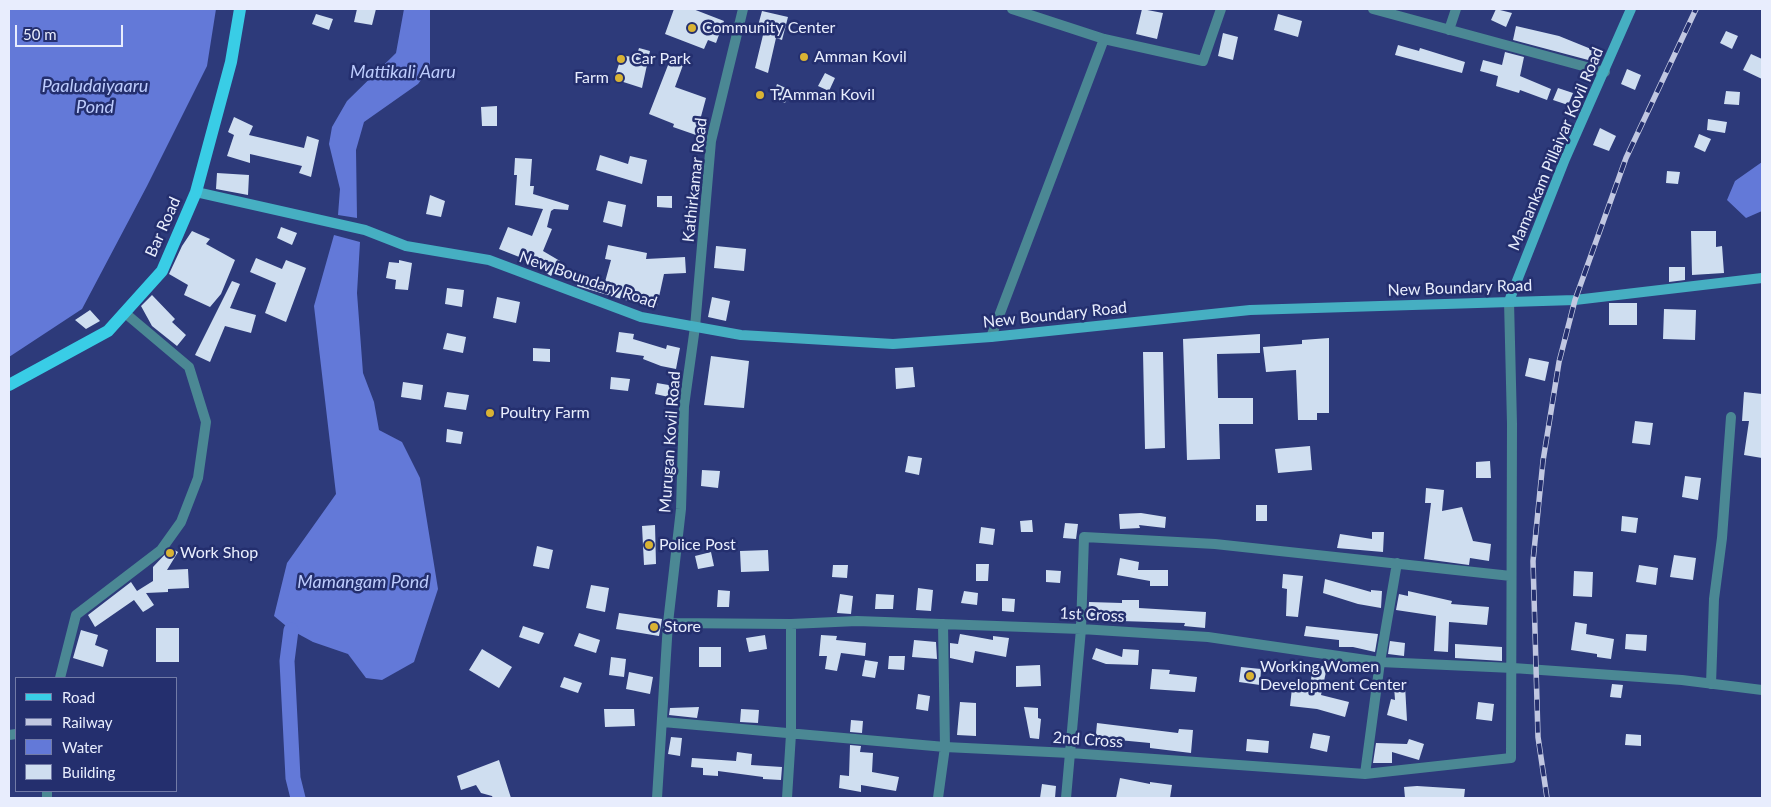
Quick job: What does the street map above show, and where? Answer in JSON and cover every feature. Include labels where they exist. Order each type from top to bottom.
[{"type":"main road","name":"Bar Road","points":[[9,385],[108,331],[162,271],[196,192],[231,62],[240,9]]},
{"type":"street","name":"Kathirkamar Road","points":[[695,328],[711,141],[743,9]]},
{"type":"street","points":[[1012,9],[1104,39],[1203,61],[1221,9]]},
{"type":"street","points":[[1373,9],[1605,72]]},
{"type":"street","points":[[1448,30],[1456,9]]},
{"type":"street","name":"Mamankam Pillaiyar Kovil Road","points":[[1509,301],[1565,159],[1605,72],[1631,9]]},
{"type":"street","points":[[991,337],[1104,39]]},
{"type":"street","name":"New Boundary Road","points":[[196,192],[365,230],[406,246],[489,260],[641,317],[741,335],[893,344],[991,337],[1250,310],[1575,300],[1762,278]]},
{"type":"street","points":[[1509,301],[1512,424],[1511,576],[1513,668]]},
{"type":"street","points":[[60,677],[72,624],[76,615],[160,550],[181,522],[198,478],[206,422],[189,367],[125,313]]},
{"type":"street","name":"Murugan Kovil Road","points":[[657,798],[668,623],[681,509],[684,406],[695,328]]},
{"type":"street","points":[[1711,684],[1714,599],[1722,538],[1731,417]]},
{"type":"street","points":[[1066,798],[1081,629],[1084,537],[1215,544],[1511,576]]},
{"type":"street","points":[[1365,774],[1380,662],[1397,563]]},
{"type":"street","name":"1st Cross","points":[[668,623],[791,624],[857,621],[1081,629],[1208,637],[1380,662],[1513,668],[1762,690]]},
{"type":"street","points":[[787,798],[791,734],[791,624]]},
{"type":"street","points":[[938,798],[945,747],[944,624]]},
{"type":"street","name":"2nd Cross","points":[[663,722],[945,747],[1070,753],[1365,774],[1511,758],[1513,668]]},
{"type":"water","name":"Paaludaiyaaru Pond","points":[[9,9],[216,9],[207,66],[147,186],[82,309],[9,357]]},
{"type":"water","name":"Mattikali Aaru","points":[[404,9],[430,9],[430,68],[418,84],[364,122],[356,150],[357,218],[338,215],[340,189],[329,144],[332,127],[347,101],[396,53]]},
{"type":"water","points":[[1762,162],[1762,211],[1746,218],[1727,200],[1735,181]]},
{"type":"water","name":"Mamangam Pond","points":[[334,235],[360,242],[357,293],[363,373],[374,402],[379,430],[402,442],[420,478],[438,589],[414,662],[382,680],[366,678],[348,654],[313,642],[291,630],[274,616],[287,563],[336,494],[314,306]]},
{"type":"building","points":[[357,9],[376,9],[372,25],[354,22]]},
{"type":"building","name":"Community Center","points":[[674,9],[693,9],[724,21],[716,43],[708,40],[704,49],[665,34]]},
{"type":"building","points":[[1142,9],[1163,13],[1157,39],[1136,34]]},
{"type":"building","points":[[1496,9],[1512,13],[1506,27],[1491,20]]},
{"type":"building","points":[[762,11],[788,17],[782,40],[776,38],[768,73],[755,68],[763,35],[756,33]]},
{"type":"building","points":[[316,14],[333,19],[329,30],[312,24]]},
{"type":"building","points":[[1278,14],[1302,21],[1298,37],[1274,30]]},
{"type":"building","points":[[1516,26],[1559,36],[1596,51],[1592,61],[1513,40]]},
{"type":"building","points":[[1726,31],[1738,36],[1732,49],[1720,43]]},
{"type":"building","points":[[1223,33],[1238,37],[1233,60],[1218,56]]},
{"type":"building","points":[[1398,45],[1419,51],[1420,48],[1465,62],[1462,73],[1395,55]]},
{"type":"building","points":[[639,48],[650,51],[642,88],[614,79],[622,55],[636,58]]},
{"type":"building","points":[[1505,52],[1524,57],[1520,76],[1551,89],[1547,100],[1520,90],[1519,93],[1496,86],[1498,76],[1480,71],[1483,60],[1502,65]]},
{"type":"building","points":[[1751,54],[1762,59],[1762,79],[1743,70]]},
{"type":"building","points":[[670,60],[683,65],[675,87],[706,98],[696,135],[673,127],[674,124],[649,114]]},
{"type":"building","points":[[1627,69],[1641,75],[1635,90],[1621,84]]},
{"type":"building","points":[[825,73],[835,78],[829,91],[818,86]]},
{"type":"building","points":[[777,84],[790,90],[785,103],[772,98]]},
{"type":"building","points":[[1558,88],[1573,93],[1568,105],[1553,100]]},
{"type":"building","points":[[1726,91],[1740,92],[1739,105],[1724,104]]},
{"type":"building","points":[[497,106],[497,126],[482,126],[481,107]]},
{"type":"building","points":[[234,117],[253,126],[249,135],[304,148],[307,136],[319,140],[311,177],[299,173],[302,166],[250,154],[250,163],[227,156],[234,135],[228,132]]},
{"type":"building","points":[[1708,119],[1727,122],[1725,133],[1707,130]]},
{"type":"building","points":[[1600,128],[1616,136],[1609,151],[1593,145]]},
{"type":"building","points":[[1699,134],[1711,139],[1705,152],[1694,147]]},
{"type":"building","points":[[600,155],[628,164],[630,156],[647,160],[642,184],[596,170]]},
{"type":"building","points":[[515,158],[532,159],[530,186],[534,186],[533,194],[569,205],[568,210],[554,209],[551,211],[547,227],[552,229],[543,251],[560,261],[551,276],[536,267],[537,264],[499,249],[508,227],[532,236],[543,209],[515,205],[517,175],[514,175]]},
{"type":"building","points":[[1667,171],[1680,172],[1678,184],[1666,183]]},
{"type":"building","points":[[217,173],[249,175],[248,195],[216,189]]},
{"type":"building","points":[[430,195],[445,201],[441,217],[426,214]]},
{"type":"building","points":[[657,196],[672,196],[672,208],[657,207]]},
{"type":"building","points":[[608,201],[626,205],[622,227],[603,222]]},
{"type":"building","points":[[281,227],[297,233],[292,245],[277,238]]},
{"type":"building","points":[[192,231],[210,239],[206,244],[235,260],[221,294],[210,307],[184,295],[188,285],[169,274],[182,246]]},
{"type":"building","points":[[1691,231],[1716,231],[1716,247],[1722,246],[1724,273],[1692,275]]},
{"type":"building","points":[[608,245],[647,253],[646,259],[685,257],[686,273],[664,274],[657,306],[625,300],[577,286],[580,275],[605,282],[611,260],[605,259]]},
{"type":"building","points":[[716,246],[746,249],[744,271],[714,268]]},
{"type":"building","points":[[256,258],[282,269],[286,260],[306,268],[286,322],[265,313],[276,283],[250,272]]},
{"type":"building","points":[[399,260],[412,263],[408,290],[395,289],[396,280],[386,278],[389,262],[399,263]]},
{"type":"building","points":[[1669,267],[1685,267],[1685,280],[1669,282]]},
{"type":"building","points":[[232,281],[240,284],[230,308],[256,315],[251,333],[225,326],[210,362],[195,355]]},
{"type":"building","points":[[447,288],[464,290],[462,307],[445,304]]},
{"type":"building","points":[[152,295],[175,319],[172,322],[186,335],[177,346],[152,326],[141,306]]},
{"type":"building","points":[[497,297],[520,302],[516,323],[493,318]]},
{"type":"building","points":[[712,297],[730,301],[726,321],[708,317]]},
{"type":"building","points":[[1609,303],[1637,303],[1637,325],[1609,325]]},
{"type":"building","points":[[1664,309],[1696,310],[1695,340],[1663,339]]},
{"type":"building","points":[[90,310],[100,321],[86,329],[75,320]]},
{"type":"building","points":[[619,332],[634,334],[633,339],[666,349],[667,345],[680,348],[676,369],[643,359],[644,356],[616,352]]},
{"type":"building","points":[[447,333],[466,337],[463,353],[443,349]]},
{"type":"building","points":[[1260,334],[1260,353],[1217,354],[1218,398],[1253,398],[1253,424],[1219,424],[1220,459],[1187,460],[1183,339]]},
{"type":"building","points":[[1329,338],[1329,413],[1317,413],[1317,420],[1298,420],[1296,370],[1266,372],[1263,347],[1302,344],[1302,340]]},
{"type":"building","points":[[533,348],[550,349],[550,362],[533,361]]},
{"type":"building","points":[[1143,352],[1163,352],[1165,448],[1145,449]]},
{"type":"building","points":[[711,356],[749,361],[744,408],[704,405]]},
{"type":"building","points":[[1529,358],[1549,362],[1545,381],[1525,376]]},
{"type":"building","points":[[913,367],[915,387],[896,389],[895,368]]},
{"type":"building","points":[[611,377],[630,379],[628,391],[610,389]]},
{"type":"building","points":[[403,382],[423,385],[421,400],[401,397]]},
{"type":"building","points":[[657,383],[680,387],[678,399],[655,394]]},
{"type":"building","points":[[447,392],[469,395],[466,410],[444,407]]},
{"type":"building","points":[[1744,392],[1762,394],[1762,458],[1744,455],[1749,421],[1742,421]]},
{"type":"building","points":[[1635,421],[1653,423],[1650,445],[1632,443]]},
{"type":"building","points":[[447,429],[463,432],[461,444],[446,442]]},
{"type":"building","points":[[1310,446],[1312,470],[1278,473],[1275,449]]},
{"type":"building","points":[[908,456],[922,458],[919,475],[905,472]]},
{"type":"building","points":[[1490,461],[1491,478],[1476,478],[1476,462]]},
{"type":"building","points":[[702,470],[720,471],[718,488],[701,486]]},
{"type":"building","points":[[1685,476],[1701,478],[1698,500],[1682,497]]},
{"type":"building","points":[[1426,488],[1444,490],[1442,511],[1462,507],[1473,541],[1491,544],[1489,561],[1470,558],[1469,565],[1424,559],[1431,503],[1425,503]]},
{"type":"building","points":[[1256,505],[1267,505],[1267,521],[1256,521]]},
{"type":"building","points":[[1141,513],[1166,517],[1165,528],[1139,525],[1140,528],[1120,529],[1119,514]]},
{"type":"building","points":[[1622,516],[1638,518],[1636,533],[1621,531]]},
{"type":"building","points":[[1032,520],[1033,532],[1021,532],[1020,521]]},
{"type":"building","points":[[1065,523],[1078,524],[1076,539],[1063,538]]},
{"type":"building","name":"Police Post","points":[[655,525],[656,564],[644,565],[642,526]]},
{"type":"building","points":[[981,527],[995,529],[993,545],[979,543]]},
{"type":"building","points":[[1372,532],[1384,532],[1383,552],[1337,548],[1340,534],[1372,539]]},
{"type":"building","points":[[537,546],[553,550],[549,569],[533,566]]},
{"type":"building","points":[[171,548],[178,552],[167,570],[188,569],[189,588],[168,589],[168,592],[146,593],[154,605],[143,612],[134,600],[95,627],[88,615],[131,582],[137,591],[153,581],[153,567]]},
{"type":"building","points":[[768,550],[769,571],[741,572],[740,551]]},
{"type":"building","points":[[711,552],[714,566],[698,569],[695,556]]},
{"type":"building","points":[[1674,555],[1696,558],[1693,580],[1670,577]]},
{"type":"building","points":[[1120,558],[1139,562],[1138,570],[1168,570],[1168,586],[1150,586],[1150,581],[1117,575]]},
{"type":"building","points":[[976,564],[989,564],[988,581],[976,581]]},
{"type":"building","points":[[833,565],[848,565],[847,578],[832,577]]},
{"type":"building","points":[[1639,565],[1658,568],[1656,585],[1636,582]]},
{"type":"building","points":[[1046,570],[1061,571],[1060,583],[1046,582]]},
{"type":"building","points":[[1574,571],[1593,572],[1592,597],[1573,596]]},
{"type":"building","points":[[1283,574],[1303,576],[1298,617],[1286,616],[1287,589],[1282,588]]},
{"type":"building","points":[[1325,579],[1371,592],[1371,590],[1382,591],[1381,608],[1358,604],[1323,593]]},
{"type":"building","points":[[591,585],[609,588],[605,612],[586,608]]},
{"type":"building","points":[[918,588],[933,590],[931,611],[916,610]]},
{"type":"building","points":[[718,590],[730,591],[729,607],[717,607]]},
{"type":"building","points":[[964,591],[978,593],[977,605],[961,603]]},
{"type":"building","points":[[1408,591],[1452,601],[1451,604],[1489,607],[1487,625],[1449,622],[1448,652],[1434,651],[1436,616],[1396,610],[1399,594],[1408,596]]},
{"type":"building","points":[[840,594],[853,596],[851,614],[837,613]]},
{"type":"building","points":[[876,594],[894,595],[893,609],[875,609]]},
{"type":"building","points":[[1002,598],[1015,599],[1014,612],[1002,611]]},
{"type":"building","points":[[1122,600],[1139,600],[1139,608],[1206,612],[1205,628],[1184,626],[1185,623],[1088,620],[1089,602],[1122,603]]},
{"type":"building","points":[[619,613],[662,619],[659,636],[616,629]]},
{"type":"building","points":[[1575,622],[1587,624],[1586,634],[1614,639],[1611,659],[1597,657],[1597,654],[1571,650]]},
{"type":"building","points":[[523,626],[544,633],[539,644],[519,637]]},
{"type":"building","points":[[1306,626],[1378,634],[1375,652],[1353,647],[1339,647],[1339,640],[1304,636]]},
{"type":"building","points":[[156,628],[179,628],[179,662],[156,662]]},
{"type":"building","points":[[81,630],[98,635],[95,645],[108,650],[103,667],[73,658]]},
{"type":"building","points":[[579,633],[600,640],[596,653],[574,646]]},
{"type":"building","points":[[960,634],[993,640],[993,636],[1009,638],[1006,657],[975,651],[973,663],[950,658],[950,643],[958,644]]},
{"type":"building","points":[[1626,634],[1647,635],[1646,651],[1625,649]]},
{"type":"building","points":[[765,635],[767,649],[749,652],[746,638]]},
{"type":"building","points":[[821,635],[837,636],[836,640],[866,643],[865,656],[841,653],[837,671],[825,669],[827,656],[819,656]]},
{"type":"building","points":[[914,640],[936,642],[937,659],[912,657]]},
{"type":"building","points":[[1390,641],[1405,643],[1404,656],[1388,654]]},
{"type":"building","points":[[1455,644],[1502,647],[1502,661],[1455,658]]},
{"type":"building","points":[[699,647],[721,647],[721,667],[699,667]]},
{"type":"building","points":[[1096,648],[1122,657],[1123,649],[1139,650],[1138,665],[1106,664],[1092,659]]},
{"type":"building","points":[[482,649],[512,667],[499,688],[469,670]]},
{"type":"building","points":[[889,656],[905,656],[904,670],[888,669]]},
{"type":"building","points":[[611,657],[626,659],[624,677],[609,675]]},
{"type":"building","points":[[865,660],[878,662],[875,678],[862,676]]},
{"type":"building","points":[[1314,664],[1327,667],[1321,695],[1349,702],[1345,717],[1317,709],[1290,706],[1292,688],[1309,689]]},
{"type":"building","points":[[1040,665],[1041,686],[1016,687],[1016,666]]},
{"type":"building","name":"Working Women Development Center","points":[[1241,667],[1261,669],[1260,685],[1239,682]]},
{"type":"building","points":[[1152,669],[1170,670],[1169,674],[1197,677],[1195,692],[1150,689]]},
{"type":"building","points":[[629,672],[653,677],[650,694],[626,689]]},
{"type":"building","points":[[564,677],[582,683],[578,693],[560,687]]},
{"type":"building","points":[[1612,684],[1623,685],[1621,698],[1610,697]]},
{"type":"building","points":[[1405,685],[1407,721],[1387,715],[1391,699],[1395,700],[1394,686]]},
{"type":"building","points":[[918,694],[930,696],[928,711],[916,709]]},
{"type":"building","points":[[960,702],[976,703],[976,736],[957,735]]},
{"type":"building","points":[[1478,702],[1494,704],[1492,721],[1476,719]]},
{"type":"building","points":[[699,707],[697,718],[669,715],[670,708]]},
{"type":"building","points":[[1024,707],[1038,708],[1038,718],[1041,719],[1039,739],[1030,738]]},
{"type":"building","points":[[604,709],[634,709],[635,726],[605,727]]},
{"type":"building","points":[[741,709],[759,710],[758,723],[740,722]]},
{"type":"building","points":[[851,720],[863,721],[862,733],[850,732]]},
{"type":"building","points":[[1097,723],[1178,733],[1179,729],[1193,730],[1191,753],[1150,748],[1150,743],[1108,739],[1107,745],[1095,744]]},
{"type":"building","points":[[1313,733],[1330,736],[1327,752],[1310,748]]},
{"type":"building","points":[[1626,734],[1641,735],[1641,746],[1625,745]]},
{"type":"building","points":[[671,737],[682,738],[680,756],[668,754]]},
{"type":"building","points":[[1247,739],[1269,741],[1268,753],[1246,751]]},
{"type":"building","points":[[1409,739],[1424,744],[1419,760],[1392,752],[1392,763],[1373,763],[1376,743],[1407,744]]},
{"type":"building","points":[[850,745],[861,746],[860,752],[873,753],[872,772],[899,777],[896,791],[861,785],[861,792],[839,788],[840,775],[849,776]]},
{"type":"building","points":[[737,752],[752,754],[751,765],[782,767],[781,780],[763,779],[763,777],[718,771],[718,776],[703,775],[703,768],[691,767],[692,758],[736,761]]},
{"type":"building","points":[[499,760],[511,798],[493,798],[481,793],[476,785],[461,790],[457,776]]},
{"type":"building","points":[[1120,778],[1150,784],[1150,782],[1172,785],[1170,798],[1116,798]]},
{"type":"building","points":[[1042,784],[1056,786],[1055,798],[1040,798]]},
{"type":"building","points":[[1404,787],[1465,789],[1464,798],[1405,798]]},
{"type":"waterway","points":[[291,630],[287,661],[293,778],[298,798]]},
{"type":"railway","points":[[1547,798],[1538,737],[1533,561],[1543,461],[1559,362],[1575,300],[1626,158],[1696,9]]},
{"type":"place","name":"Community Center","points":[[692,28]]},
{"type":"place","name":"Amman Kovil","points":[[804,57]]},
{"type":"place","name":"Car Park","points":[[621,59]]},
{"type":"place","name":"Farm","points":[[619,78]]},
{"type":"place","name":"T.Amman Kovil","points":[[760,95]]},
{"type":"place","name":"Poultry Farm","points":[[490,413]]},
{"type":"place","name":"Police Post","points":[[649,545]]},
{"type":"place","name":"Work Shop","points":[[170,553]]},
{"type":"place","name":"Store","points":[[654,627]]},
{"type":"place","name":"Working Women Development Center","points":[[1250,676]]}]
